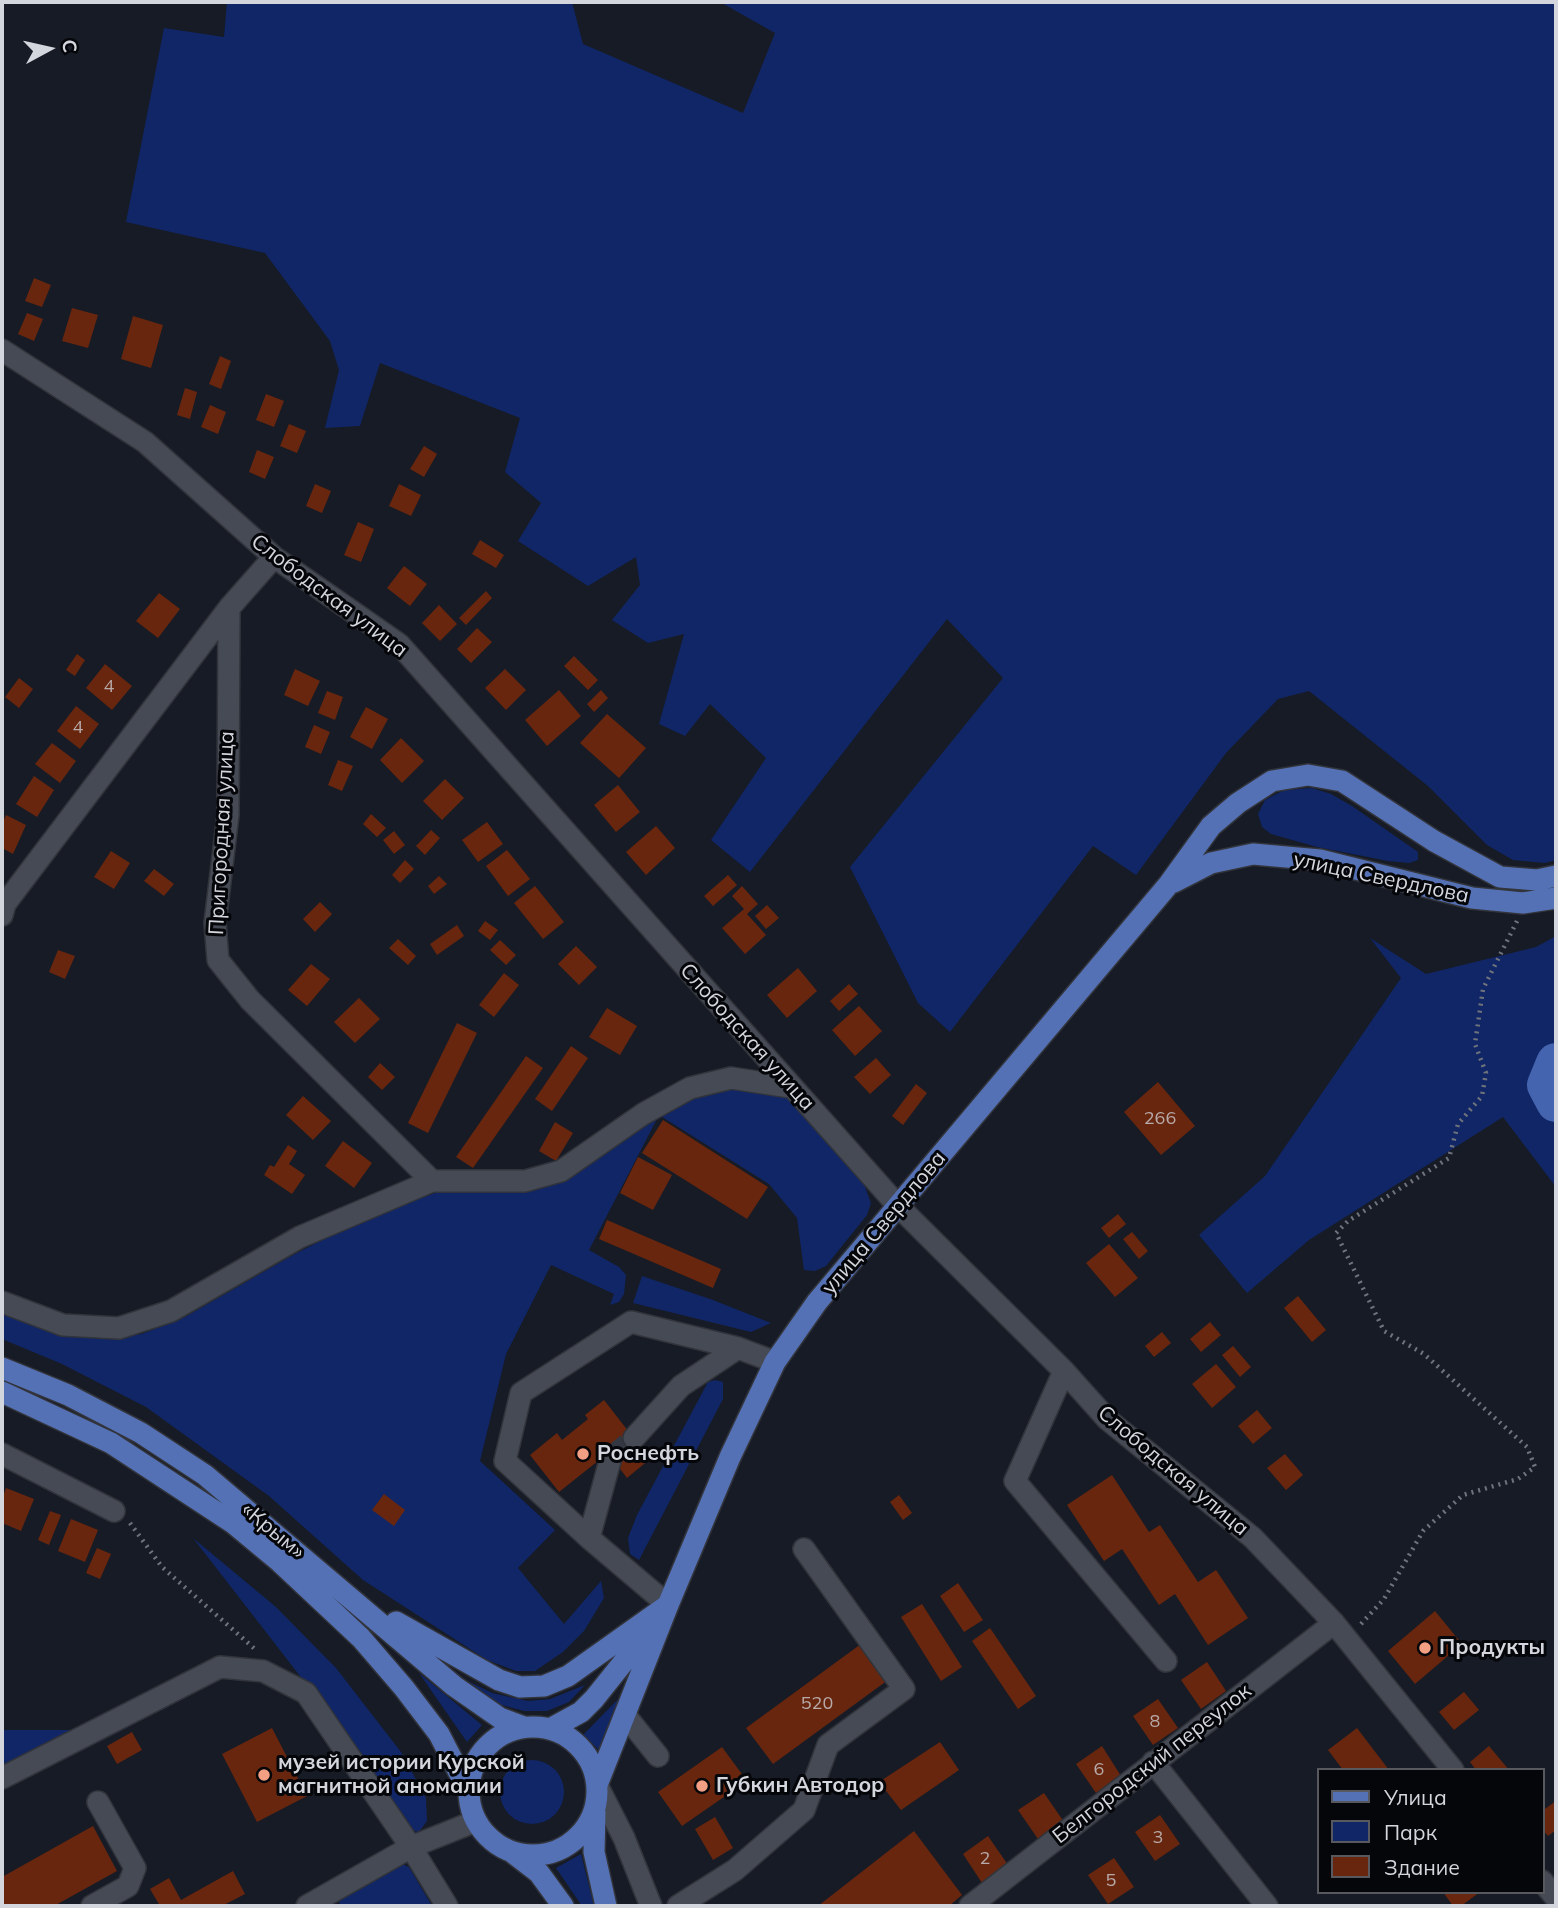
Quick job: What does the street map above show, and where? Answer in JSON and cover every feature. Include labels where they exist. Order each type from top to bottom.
[{"type":"main road","name":"улица Свердлова","points":[[668,1605],[730,1457],[775,1362],[817,1302],[1169,884],[1211,826],[1238,803],[1272,781],[1308,775],[1342,781],[1434,841],[1500,877],[1536,880],[1556,876]]},
{"type":"main road","name":"улица Свердлова","points":[[1169,884],[1211,863],[1253,854],[1320,860],[1472,898],[1523,902],[1556,898]]},
{"type":"main road","name":"«Крым»","points":[[2,1368],[68,1395],[141,1433],[205,1475],[480,1706],[524,1727],[550,1729],[569,1737],[583,1749],[592,1764],[597,1785],[595,1809],[583,1831],[564,1848],[547,1854],[513,1853],[498,1846],[476,1821],[469,1792],[478,1758],[489,1744],[503,1734],[524,1727]]},
{"type":"main road","points":[[2,1392],[111,1443],[233,1523],[280,1562],[361,1638],[404,1688],[439,1734],[469,1792]]},
{"type":"main road","points":[[337,1586],[466,1663],[499,1680],[520,1687],[544,1686],[568,1676],[668,1605]]},
{"type":"main road","points":[[597,1785],[668,1605]]},
{"type":"main road","points":[[550,1729],[581,1712],[608,1685],[668,1605]]},
{"type":"main road","points":[[595,1809],[594,1852],[606,1906]]},
{"type":"main road","points":[[513,1853],[539,1873],[563,1906]]},
{"type":"street","name":"Слободская улица","points":[[2,350],[145,442],[274,557],[399,644],[899,1207],[1064,1371],[1107,1419],[1253,1538],[1334,1623],[1354,1632],[1451,1768]]},
{"type":"street","points":[[2,915],[5,904],[229,608],[274,557]]},
{"type":"street","name":"Пригородная улица","points":[[229,608],[228,815],[215,923],[218,960],[250,1000],[432,1181]]},
{"type":"street","points":[[2,1301],[63,1325],[119,1328],[171,1311],[300,1237],[432,1181],[525,1181],[561,1171],[643,1114],[690,1088],[731,1078],[790,1087]]},
{"type":"street","points":[[668,1605],[505,1461],[521,1393],[631,1322],[738,1348],[775,1362]]},
{"type":"street","points":[[634,1438],[681,1386],[738,1348]]},
{"type":"street","points":[[1064,1371],[1014,1481],[1166,1661]]},
{"type":"street","points":[[2,1454],[114,1511]]},
{"type":"street","points":[[589,1538],[611,1457]]},
{"type":"street","points":[[678,1906],[735,1870],[804,1810],[828,1745],[904,1689],[804,1549]]},
{"type":"street","name":"Белгородский переулок","points":[[970,1906],[1334,1623]]},
{"type":"street","points":[[2,1778],[220,1667],[263,1671],[306,1693],[411,1847],[447,1906]]},
{"type":"street","points":[[625,1715],[658,1756]]},
{"type":"street","points":[[1153,1762],[1267,1906]]},
{"type":"street","points":[[597,1785],[624,1838],[651,1906]]},
{"type":"street","points":[[92,1906],[128,1886],[135,1868],[98,1802]]},
{"type":"street","points":[[307,1906],[411,1847],[476,1821]]},
{"type":"street","points":[[1544,1883],[1556,1898]]},
{"type":"path","points":[[1354,1632],[1384,1600],[1423,1531],[1463,1496],[1518,1479],[1535,1467],[1527,1447],[1423,1354],[1384,1331],[1336,1233],[1348,1221],[1449,1158],[1458,1124],[1482,1096],[1486,1073],[1475,1044],[1483,989],[1515,927],[1523,902]]},
{"type":"path","points":[[114,1511],[136,1528],[162,1567],[256,1650],[263,1671]]},
{"type":"green space","points":[[227,2],[572,2],[583,44],[743,113],[775,33],[720,2],[1556,2],[1556,860],[1545,863],[1513,860],[1487,845],[1428,786],[1309,691],[1278,699],[1226,753],[1136,875],[1093,846],[950,1032],[918,1003],[850,867],[1003,678],[947,619],[750,872],[711,840],[766,758],[710,704],[685,736],[659,724],[684,634],[648,643],[612,620],[640,585],[636,557],[588,586],[518,541],[541,503],[505,472],[520,418],[380,363],[360,426],[325,428],[339,370],[330,341],[265,253],[126,222],[164,28],[224,37]]},
{"type":"green space","points":[[1312,788],[1331,794],[1352,806],[1418,852],[1418,860],[1409,863],[1388,861],[1317,847],[1271,834],[1262,827],[1258,814],[1265,800],[1284,790]]},
{"type":"green space","points":[[1556,936],[1556,1038],[1536,1086],[1556,1108],[1556,1187],[1503,1117],[1309,1240],[1247,1293],[1199,1235],[1265,1176],[1401,978],[1370,938],[1426,974],[1536,947]]},
{"type":"green space","points":[[738,1088],[792,1099],[864,1184],[871,1203],[867,1215],[826,1266],[815,1271],[804,1270],[797,1218],[769,1184],[659,1115],[589,1250],[619,1267],[626,1275],[624,1294],[619,1302],[610,1305],[614,1294],[551,1265],[506,1354],[480,1461],[555,1530],[518,1568],[564,1624],[601,1581],[604,1598],[584,1631],[563,1652],[535,1671],[516,1671],[487,1660],[363,1580],[269,1496],[146,1407],[62,1364],[2,1339],[2,1312],[69,1336],[105,1339],[142,1334],[185,1317],[293,1255],[369,1216],[438,1192],[537,1190],[575,1173],[649,1118],[697,1096]]},
{"type":"green space","points":[[642,1276],[771,1323],[751,1332],[633,1303]]},
{"type":"green space","points":[[708,1382],[723,1382],[723,1399],[639,1560],[630,1554],[628,1538],[637,1515]]},
{"type":"green space","points":[[193,1538],[276,1607],[336,1668],[401,1752],[426,1798],[427,1821],[419,1832],[406,1829],[369,1765]]},
{"type":"green space","points":[[419,1673],[482,1725],[467,1742]]},
{"type":"green space","points":[[466,1680],[492,1693],[528,1701],[550,1699],[585,1685],[569,1702],[547,1711],[524,1711],[498,1704]]},
{"type":"green space","points":[[626,1691],[599,1750],[583,1735]]},
{"type":"green space","points":[[2,1730],[93,1730],[2,1783]]},
{"type":"green space","points":[[526,1760],[538,1760],[555,1769],[562,1780],[562,1804],[555,1815],[538,1824],[526,1824],[514,1819],[505,1810],[500,1798],[500,1786],[505,1774],[514,1765]]},
{"type":"green space","points":[[581,1854],[594,1906],[582,1906],[556,1868]]},
{"type":"green space","points":[[397,1862],[409,1867],[432,1906],[341,1906],[336,1896]]},
{"type":"building","points":[[34,278],[51,285],[42,307],[25,301]]},
{"type":"building","points":[[72,308],[98,315],[88,348],[62,341]]},
{"type":"building","points":[[27,313],[43,319],[34,341],[18,334]]},
{"type":"building","points":[[133,316],[163,325],[151,368],[121,359]]},
{"type":"building","points":[[220,356],[231,361],[221,389],[209,384]]},
{"type":"building","points":[[185,388],[197,392],[190,419],[177,415]]},
{"type":"building","points":[[266,394],[284,401],[274,427],[256,420]]},
{"type":"building","points":[[210,405],[226,412],[218,434],[201,427]]},
{"type":"building","points":[[289,424],[306,431],[297,453],[280,446]]},
{"type":"building","points":[[424,446],[437,454],[424,477],[410,469]]},
{"type":"building","points":[[257,450],[274,457],[265,479],[249,472]]},
{"type":"building","points":[[315,484],[331,491],[322,513],[306,506]]},
{"type":"building","points":[[399,484],[421,495],[411,516],[389,506]]},
{"type":"building","points":[[358,522],[374,529],[361,562],[344,555]]},
{"type":"building","points":[[480,540],[504,555],[496,568],[472,554]]},
{"type":"building","points":[[404,566],[427,584],[410,606],[387,588]]},
{"type":"building","points":[[486,591],[492,598],[466,625],[459,618]]},
{"type":"building","points":[[159,593],[180,609],[158,638],[136,621]]},
{"type":"building","points":[[439,605],[457,624],[440,641],[422,623]]},
{"type":"building","points":[[477,628],[492,642],[471,663],[457,649]]},
{"type":"building","points":[[77,654],[85,660],[75,676],[66,670]]},
{"type":"building","points":[[574,656],[598,680],[588,690],[564,666]]},
{"type":"building","points":[[105,664],[132,686],[112,710],[86,688]]},
{"type":"building","points":[[295,669],[320,681],[308,706],[284,695]]},
{"type":"building","points":[[505,669],[526,690],[506,710],[485,688]]},
{"type":"building","points":[[19,678],[33,689],[19,708],[5,697]]},
{"type":"building","points":[[559,690],[581,716],[547,746],[525,720]]},
{"type":"building","points":[[601,690],[608,698],[594,712],[587,704]]},
{"type":"building","points":[[327,691],[343,697],[335,720],[318,713]]},
{"type":"building","points":[[76,706],[99,724],[80,749],[57,731]]},
{"type":"building","points":[[366,707],[388,719],[372,749],[350,737]]},
{"type":"building","points":[[607,714],[646,748],[619,778],[580,743]]},
{"type":"building","points":[[314,725],[330,732],[321,754],[305,747]]},
{"type":"building","points":[[401,738],[424,761],[402,783],[380,760]]},
{"type":"building","points":[[52,743],[76,761],[60,783],[35,764]]},
{"type":"building","points":[[338,760],[353,766],[342,791],[328,785]]},
{"type":"building","points":[[34,776],[54,790],[37,817],[16,804]]},
{"type":"building","points":[[445,779],[464,798],[442,820],[423,801]]},
{"type":"building","points":[[618,785],[640,812],[616,832],[594,805]]},
{"type":"building","points":[[371,814],[386,828],[377,837],[363,824]]},
{"type":"building","points":[[6,815],[26,825],[13,854],[2,848],[2,824]]},
{"type":"building","points":[[487,822],[503,844],[478,862],[462,840]]},
{"type":"building","points":[[656,826],[675,848],[646,875],[626,852]]},
{"type":"building","points":[[431,830],[440,838],[425,855],[416,846]]},
{"type":"building","points":[[394,831],[405,845],[394,854],[383,840]]},
{"type":"building","points":[[507,850],[530,879],[508,896],[486,866]]},
{"type":"building","points":[[111,851],[130,863],[114,889],[94,877]]},
{"type":"building","points":[[405,860],[414,869],[400,883],[392,875]]},
{"type":"building","points":[[154,869],[174,884],[164,896],[144,881]]},
{"type":"building","points":[[728,875],[737,885],[713,906],[704,896]]},
{"type":"building","points":[[439,876],[447,884],[434,894],[428,886]]},
{"type":"building","points":[[535,886],[564,922],[543,939],[514,903]]},
{"type":"building","points":[[742,886],[758,904],[747,914],[766,935],[745,954],[722,928],[744,909],[732,896]]},
{"type":"building","points":[[320,902],[332,914],[315,932],[303,919]]},
{"type":"building","points":[[767,905],[779,918],[766,929],[755,916]]},
{"type":"building","points":[[485,921],[498,930],[490,940],[478,931]]},
{"type":"building","points":[[457,925],[464,936],[437,955],[430,944]]},
{"type":"building","points":[[398,939],[416,956],[408,965],[389,948]]},
{"type":"building","points":[[500,940],[516,955],[506,965],[490,950]]},
{"type":"building","points":[[576,946],[597,967],[579,985],[558,964]]},
{"type":"building","points":[[58,950],[75,956],[65,979],[49,972]]},
{"type":"building","points":[[311,964],[330,979],[307,1006],[288,990]]},
{"type":"building","points":[[798,968],[817,991],[787,1018],[767,995]]},
{"type":"building","points":[[504,973],[519,985],[494,1017],[479,1005]]},
{"type":"building","points":[[849,984],[858,994],[839,1011],[830,1001]]},
{"type":"building","points":[[359,998],[380,1019],[355,1043],[334,1022]]},
{"type":"building","points":[[859,1006],[882,1031],[855,1056],[832,1030]]},
{"type":"building","points":[[607,1008],[637,1026],[620,1055],[589,1037]]},
{"type":"building","points":[[457,1023],[477,1033],[428,1133],[408,1123]]},
{"type":"building","points":[[571,1046],[588,1058],[552,1111],[535,1099]]},
{"type":"building","points":[[526,1056],[543,1068],[473,1168],[456,1157]]},
{"type":"building","points":[[876,1058],[891,1075],[870,1094],[854,1077]]},
{"type":"building","points":[[380,1063],[395,1077],[382,1090],[368,1077]]},
{"type":"building","points":[[1158,1082],[1195,1126],[1161,1155],[1124,1112]]},
{"type":"building","points":[[916,1084],[927,1093],[903,1125],[892,1116]]},
{"type":"building","points":[[303,1096],[331,1121],[313,1140],[286,1115]]},
{"type":"building","points":[[663,1120],[768,1187],[747,1219],[642,1153]]},
{"type":"building","points":[[555,1122],[573,1133],[556,1161],[539,1151]]},
{"type":"building","points":[[343,1141],[372,1163],[354,1188],[325,1166]]},
{"type":"building","points":[[288,1145],[297,1151],[289,1164],[305,1175],[292,1194],[264,1175],[270,1165],[274,1167]]},
{"type":"building","points":[[638,1157],[672,1175],[653,1210],[620,1193]]},
{"type":"building","points":[[1118,1214],[1126,1224],[1109,1238],[1101,1228]]},
{"type":"building","points":[[607,1220],[721,1269],[713,1288],[599,1239]]},
{"type":"building","points":[[1132,1232],[1148,1251],[1139,1259],[1123,1239]]},
{"type":"building","points":[[1109,1244],[1138,1278],[1115,1297],[1086,1263]]},
{"type":"building","points":[[1298,1296],[1326,1330],[1312,1342],[1284,1308]]},
{"type":"building","points":[[1210,1322],[1221,1335],[1201,1352],[1190,1339]]},
{"type":"building","points":[[1162,1332],[1171,1343],[1154,1357],[1145,1346]]},
{"type":"building","points":[[1233,1346],[1251,1367],[1240,1377],[1222,1355]]},
{"type":"building","points":[[1216,1364],[1236,1387],[1212,1408],[1192,1384]]},
{"type":"building","points":[[604,1400],[650,1459],[627,1478],[608,1453],[559,1492],[530,1455],[557,1433],[562,1440],[588,1419],[585,1415]]},
{"type":"building","points":[[1257,1410],[1272,1428],[1253,1444],[1238,1426]]},
{"type":"building","points":[[1285,1454],[1303,1475],[1286,1490],[1267,1468]]},
{"type":"building","points":[[1112,1475],[1149,1532],[1160,1525],[1198,1582],[1216,1570],[1248,1618],[1208,1645],[1175,1594],[1159,1605],[1122,1549],[1104,1561],[1067,1505]]},
{"type":"building","points":[[6,1488],[34,1499],[21,1531],[2,1523],[2,1499]]},
{"type":"building","points":[[384,1494],[405,1510],[394,1526],[372,1510]]},
{"type":"building","points":[[899,1495],[912,1513],[903,1520],[890,1502]]},
{"type":"building","points":[[50,1511],[61,1515],[49,1545],[38,1540]]},
{"type":"building","points":[[71,1519],[98,1530],[85,1562],[58,1551]]},
{"type":"building","points":[[97,1548],[111,1554],[100,1579],[86,1573]]},
{"type":"building","points":[[958,1583],[983,1620],[964,1632],[940,1596]]},
{"type":"building","points":[[922,1604],[962,1667],[941,1681],[901,1617]]},
{"type":"building","name":"Продукты","points":[[1435,1611],[1462,1644],[1415,1684],[1388,1651]]},
{"type":"building","points":[[990,1628],[1036,1696],[1018,1709],[972,1641]]},
{"type":"building","points":[[861,1644],[888,1680],[773,1764],[746,1728]]},
{"type":"building","points":[[1207,1662],[1226,1691],[1201,1709],[1181,1680]]},
{"type":"building","points":[[1464,1692],[1479,1710],[1454,1730],[1439,1712]]},
{"type":"building","points":[[1158,1699],[1178,1728],[1153,1745],[1133,1716]]},
{"type":"building","name":"музей истории Курской магнитной аномалии","points":[[272,1728],[307,1796],[257,1822],[222,1754]]},
{"type":"building","points":[[1357,1728],[1387,1768],[1342,1768],[1328,1750]]},
{"type":"building","points":[[132,1732],[142,1750],[117,1764],[107,1746]]},
{"type":"building","points":[[940,1742],[959,1770],[901,1810],[879,1782]]},
{"type":"building","points":[[1102,1746],[1121,1776],[1096,1793],[1076,1764]]},
{"type":"building","points":[[1489,1746],[1507,1768],[1474,1768],[1470,1762]]},
{"type":"building","name":"Губкин Автодор","points":[[722,1747],[747,1781],[682,1826],[658,1792]]},
{"type":"building","points":[[1044,1793],[1064,1822],[1038,1839],[1018,1810]]},
{"type":"building","points":[[1556,1801],[1556,1830],[1548,1836],[1544,1831],[1544,1810]]},
{"type":"building","points":[[1160,1815],[1180,1844],[1155,1861],[1135,1832]]},
{"type":"building","points":[[715,1817],[733,1848],[713,1860],[695,1829]]},
{"type":"building","points":[[93,1826],[117,1871],[54,1906],[2,1906],[2,1877]]},
{"type":"building","points":[[914,1831],[962,1895],[949,1906],[818,1906]]},
{"type":"building","points":[[988,1836],[1008,1865],[982,1883],[963,1854]]},
{"type":"building","points":[[1114,1858],[1134,1887],[1108,1904],[1088,1875]]},
{"type":"building","points":[[233,1871],[245,1894],[222,1906],[160,1906],[150,1889],[169,1878],[181,1900]]},
{"type":"building","points":[[1444,1894],[1477,1894],[1461,1906],[1453,1906]]},
{"type":"waterway","points":[[1556,1063],[1547,1085],[1556,1102]]},
{"type":"tunnel","points":[[611,1457],[634,1438]]},
{"type":"place","name":"Роснефть","points":[[583,1454]]},
{"type":"place","name":"Продукты","points":[[1425,1648]]},
{"type":"place","name":"музей истории Курской магнитной аномалии","points":[[264,1775]]},
{"type":"place","name":"Губкин Автодор","points":[[702,1786]]}]
